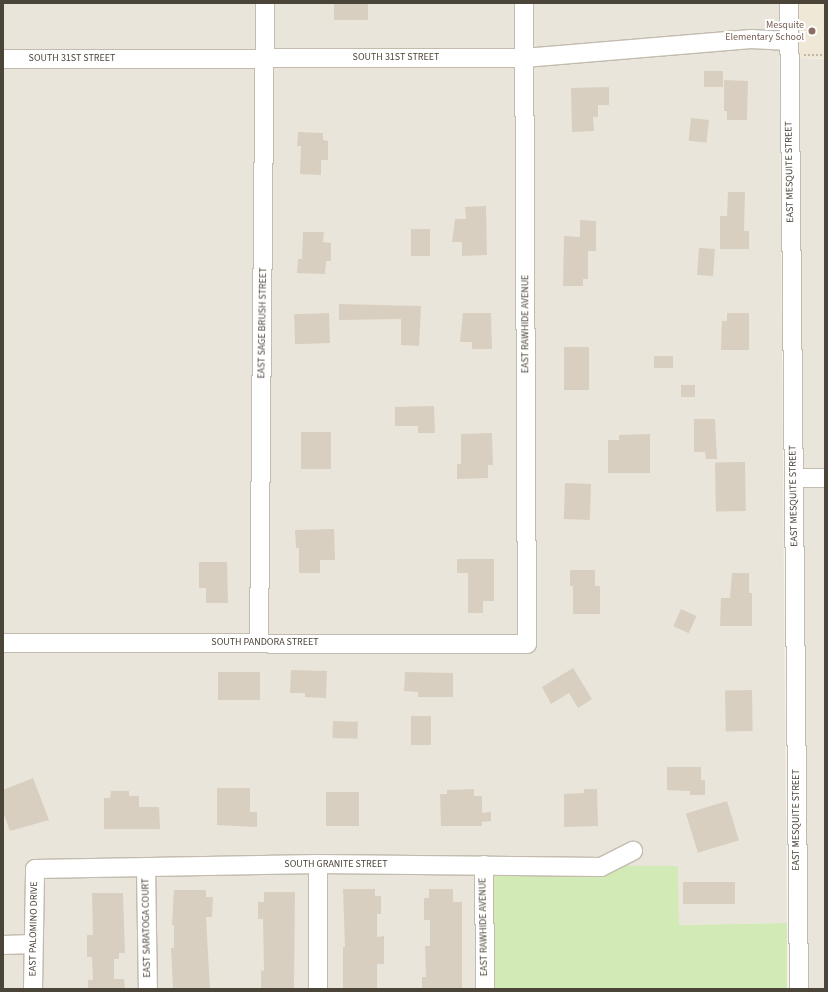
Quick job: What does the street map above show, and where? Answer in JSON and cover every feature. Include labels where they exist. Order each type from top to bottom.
[{"type":"street","name":"EAST SAGE BRUSH STREET","points":[[259,643],[266,59],[265,3]]},
{"type":"street","name":"EAST RAWHIDE AVENUE","points":[[524,3],[527,644]]},
{"type":"street","name":"EAST MESQUITE STREET","points":[[789,3],[799,989]]},
{"type":"street","name":"SOUTH 31ST STREET","points":[[3,59],[524,58],[752,40],[789,41]]},
{"type":"street","points":[[794,478],[825,478]]},
{"type":"street","name":"SOUTH PANDORA STREET","points":[[3,643],[527,644]]},
{"type":"street","name":"SOUTH GRANITE STREET","points":[[35,868],[318,864],[601,867],[633,851]]},
{"type":"street","points":[[318,864],[318,989]]},
{"type":"street","name":"EAST RAWHIDE AVENUE","points":[[484,865],[485,989]]},
{"type":"street","name":"EAST SARATOGA COURT","points":[[146,867],[148,989]]},
{"type":"street","name":"EAST PALOMINO DRIVE","points":[[33,989],[35,868]]},
{"type":"street","points":[[3,945],[33,944]]},
{"type":"shaded area","points":[[3,3],[779,3],[787,923],[679,925],[678,866],[485,989],[3,989]]},
{"type":"shaded area","name":"Mesquite Elementary School","points":[[798,3],[825,3],[825,58],[798,58]]},
{"type":"shaded area","points":[[799,58],[825,59],[825,989],[808,989]]},
{"type":"green space","points":[[484,865],[678,866],[679,925],[787,923],[787,989],[485,989]]},
{"type":"building","points":[[334,3],[368,3],[368,20],[334,20]]},
{"type":"building","points":[[704,71],[723,71],[723,87],[704,87]]},
{"type":"building","points":[[724,80],[748,81],[747,120],[727,120],[727,111],[724,111]]},
{"type":"building","points":[[609,87],[609,105],[598,105],[598,117],[593,117],[594,131],[572,132],[571,88]]},
{"type":"building","points":[[691,118],[709,120],[706,143],[689,141]]},
{"type":"building","points":[[298,132],[323,133],[323,140],[328,141],[328,160],[321,160],[321,175],[300,174],[301,146],[297,146]]},
{"type":"building","points":[[728,192],[745,192],[744,231],[749,231],[749,249],[720,249],[720,216],[727,216]]},
{"type":"building","points":[[486,206],[487,255],[462,256],[462,242],[452,242],[455,219],[466,219],[465,207]]},
{"type":"building","points":[[580,220],[596,221],[596,251],[588,251],[588,279],[583,279],[583,286],[563,286],[564,236],[580,237]]},
{"type":"building","points":[[411,229],[430,229],[430,256],[411,256]]},
{"type":"building","points":[[303,232],[324,232],[323,242],[331,243],[331,261],[326,261],[325,274],[297,273],[298,259],[302,259]]},
{"type":"building","points":[[699,248],[715,249],[713,276],[697,275]]},
{"type":"building","points":[[339,304],[421,306],[419,346],[401,345],[401,319],[339,320]]},
{"type":"building","points":[[329,313],[330,343],[295,344],[294,314]]},
{"type":"building","points":[[463,313],[491,313],[492,349],[472,349],[472,342],[460,342]]},
{"type":"building","points":[[727,313],[749,313],[749,350],[721,350],[722,321],[727,321]]},
{"type":"building","points":[[564,347],[589,347],[589,390],[564,390]]},
{"type":"building","points":[[654,356],[673,356],[673,368],[654,368]]},
{"type":"building","points":[[681,385],[695,385],[695,397],[681,397]]},
{"type":"building","points":[[434,406],[435,433],[418,433],[418,426],[395,426],[395,407]]},
{"type":"building","points":[[694,419],[715,419],[717,459],[706,459],[705,452],[694,452]]},
{"type":"building","points":[[301,432],[331,432],[331,469],[301,469]]},
{"type":"building","points":[[492,433],[493,465],[488,465],[488,478],[457,479],[457,464],[461,464],[461,434]]},
{"type":"building","points":[[650,434],[650,473],[608,473],[608,440],[619,440],[619,435]]},
{"type":"building","points":[[745,462],[746,511],[716,512],[715,463]]},
{"type":"building","points":[[565,483],[591,484],[590,520],[564,519]]},
{"type":"building","points":[[334,529],[335,560],[320,560],[320,573],[299,573],[299,548],[296,548],[295,530]]},
{"type":"building","points":[[457,559],[494,559],[494,601],[483,601],[483,613],[468,613],[468,573],[457,573]]},
{"type":"building","points":[[199,562],[227,562],[228,603],[206,603],[206,588],[199,588]]},
{"type":"building","points":[[570,570],[595,570],[595,586],[600,586],[600,614],[573,614],[573,586],[570,586]]},
{"type":"building","points":[[732,573],[749,573],[749,593],[752,593],[752,626],[720,626],[721,598],[730,598]]},
{"type":"building","points":[[681,609],[697,616],[689,633],[673,626]]},
{"type":"building","points":[[573,668],[592,699],[578,708],[569,693],[551,704],[542,687]]},
{"type":"building","points":[[291,670],[327,671],[326,698],[305,697],[305,693],[290,693]]},
{"type":"building","points":[[218,672],[260,672],[260,700],[218,700]]},
{"type":"building","points":[[405,672],[453,673],[453,697],[418,697],[418,692],[404,691]]},
{"type":"building","points":[[725,690],[752,690],[753,731],[726,731]]},
{"type":"building","points":[[411,716],[431,716],[431,745],[411,745]]},
{"type":"building","points":[[333,721],[358,722],[357,739],[332,738]]},
{"type":"building","points":[[667,767],[701,767],[701,780],[705,780],[705,795],[690,795],[690,791],[667,790]]},
{"type":"building","points":[[33,778],[49,820],[10,831],[3,812],[3,790]]},
{"type":"building","points":[[217,788],[250,788],[250,812],[257,812],[257,827],[217,825]]},
{"type":"building","points":[[474,789],[474,796],[482,796],[482,813],[491,812],[491,821],[482,822],[482,826],[441,826],[440,794],[447,794],[447,790]]},
{"type":"building","points":[[584,789],[597,789],[598,826],[564,827],[564,794],[584,793]]},
{"type":"building","points":[[111,791],[129,791],[129,796],[139,796],[139,807],[159,807],[160,829],[104,829],[104,798],[110,798]]},
{"type":"building","points":[[326,792],[359,792],[359,826],[326,826]]},
{"type":"building","points":[[727,801],[739,840],[698,853],[686,814]]},
{"type":"building","points":[[683,882],[735,882],[735,904],[683,904]]},
{"type":"building","points":[[343,889],[375,889],[375,896],[381,896],[381,914],[377,914],[377,937],[384,936],[384,964],[377,964],[377,989],[343,989],[343,947],[345,947]]},
{"type":"building","points":[[429,889],[453,889],[453,902],[462,902],[462,989],[422,989],[422,977],[426,977],[425,946],[430,946],[430,920],[424,920],[424,898],[429,898]]},
{"type":"building","points":[[174,890],[206,890],[206,897],[213,897],[212,917],[206,917],[210,989],[173,989],[171,948],[174,948],[174,925],[172,925]]},
{"type":"building","points":[[264,892],[295,892],[294,989],[261,989],[261,970],[264,971],[263,919],[258,919],[258,902],[264,902]]},
{"type":"building","points":[[92,893],[123,893],[125,953],[119,953],[119,959],[114,959],[114,979],[124,979],[125,989],[88,989],[88,980],[93,980],[92,957],[87,957],[87,935],[93,935]]},
{"type":"place","name":"Mesquite Elementary School","points":[[812,31]]}]
